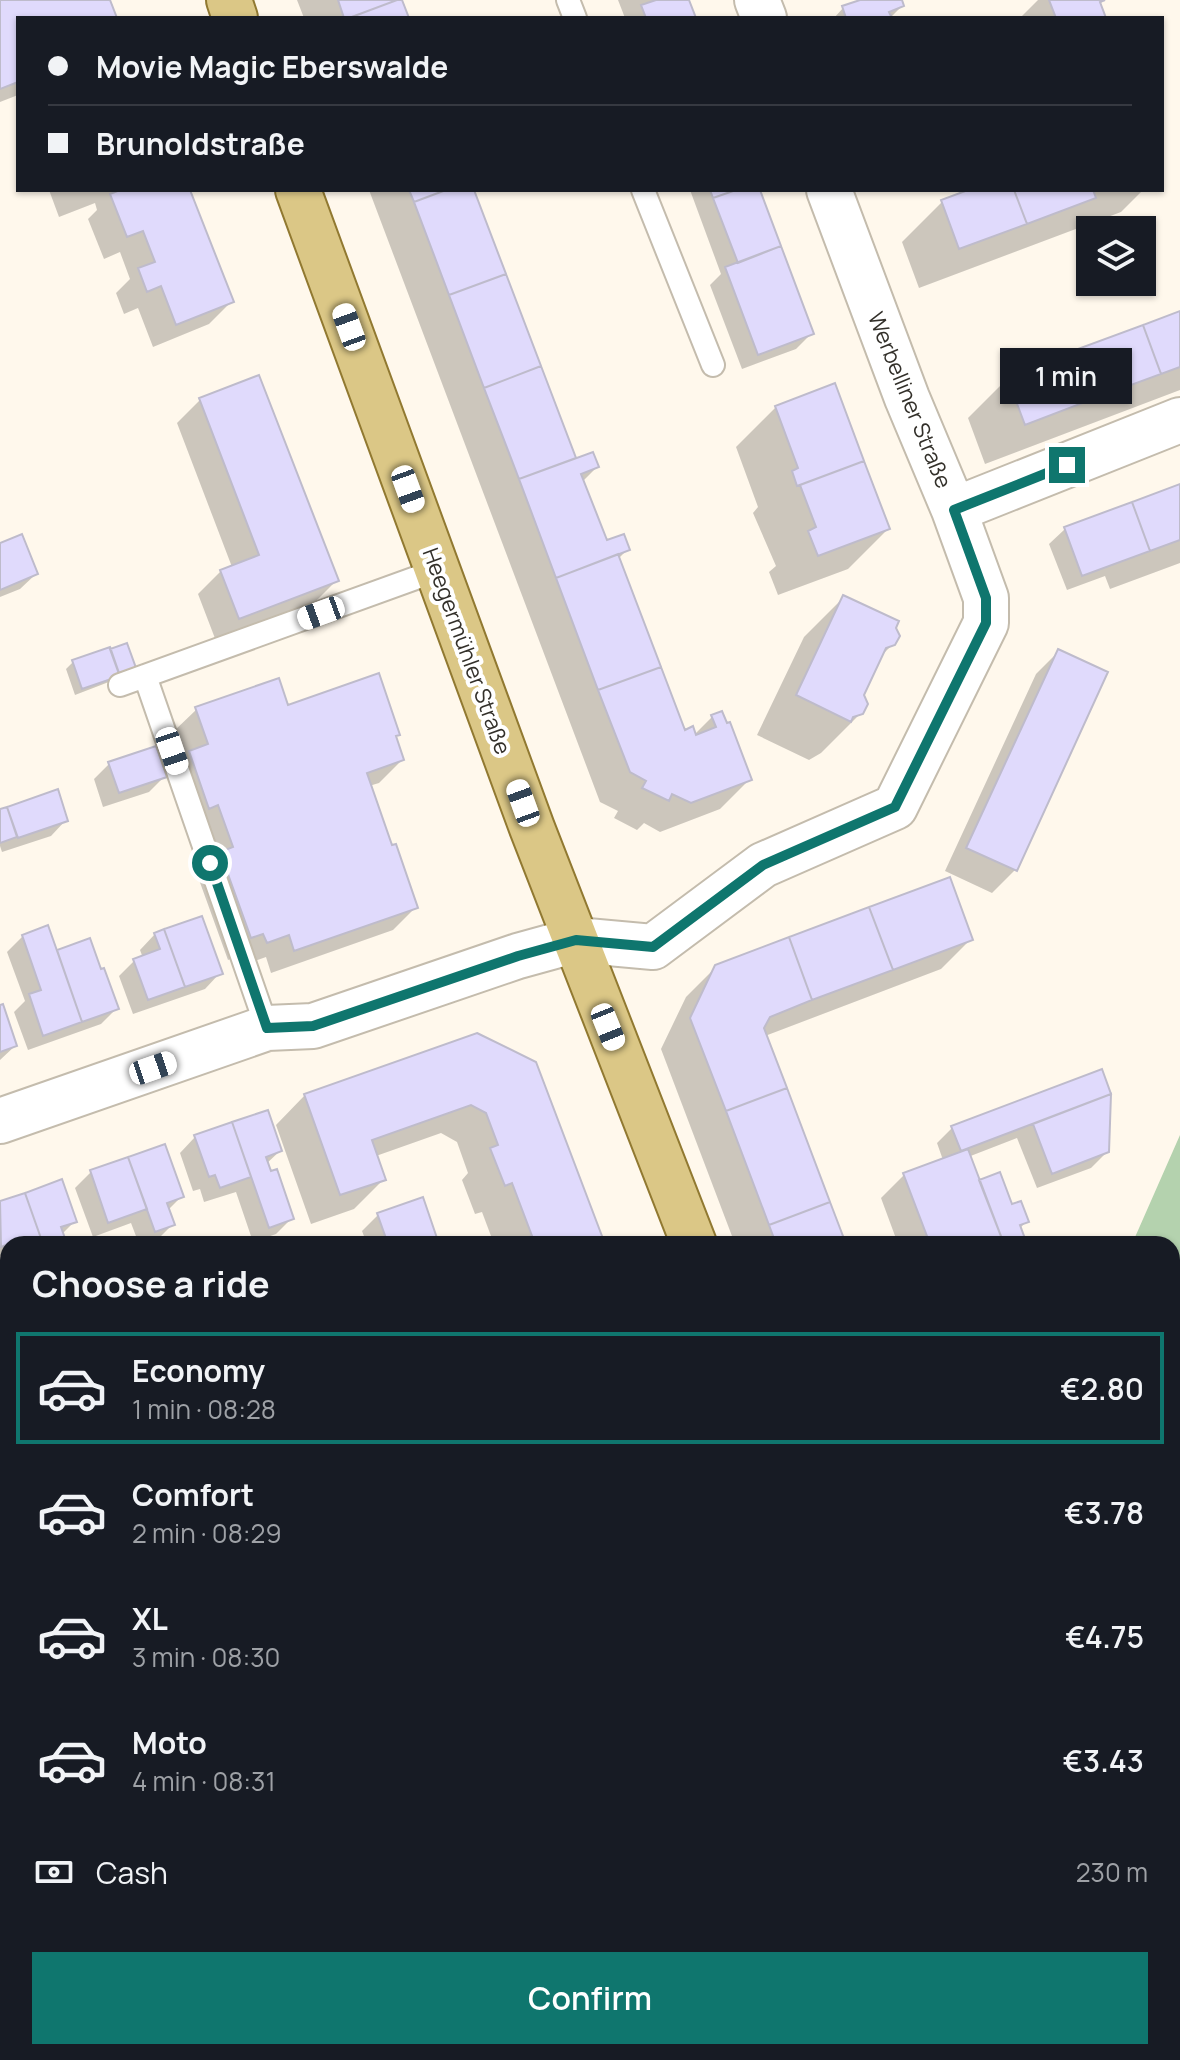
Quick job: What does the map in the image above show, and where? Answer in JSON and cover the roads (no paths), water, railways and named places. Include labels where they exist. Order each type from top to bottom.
[{"type":"main road","name":"Heegermühler Straße","points":[[299,192],[576,940],[691,1236]]},
{"type":"street","name":"Werbelliner Straße","points":[[576,940],[653,947],[763,865],[895,807],[986,623],[986,598],[830,192]]},
{"type":"street","points":[[954,510],[1180,420]]},
{"type":"street","points":[[0,1121],[267,1028],[313,1026],[518,956],[576,940]]},
{"type":"lane","points":[[644,192],[713,365]]},
{"type":"lane","points":[[120,685],[438,570]]},
{"type":"lane","points":[[145,676],[267,1028]]}]
